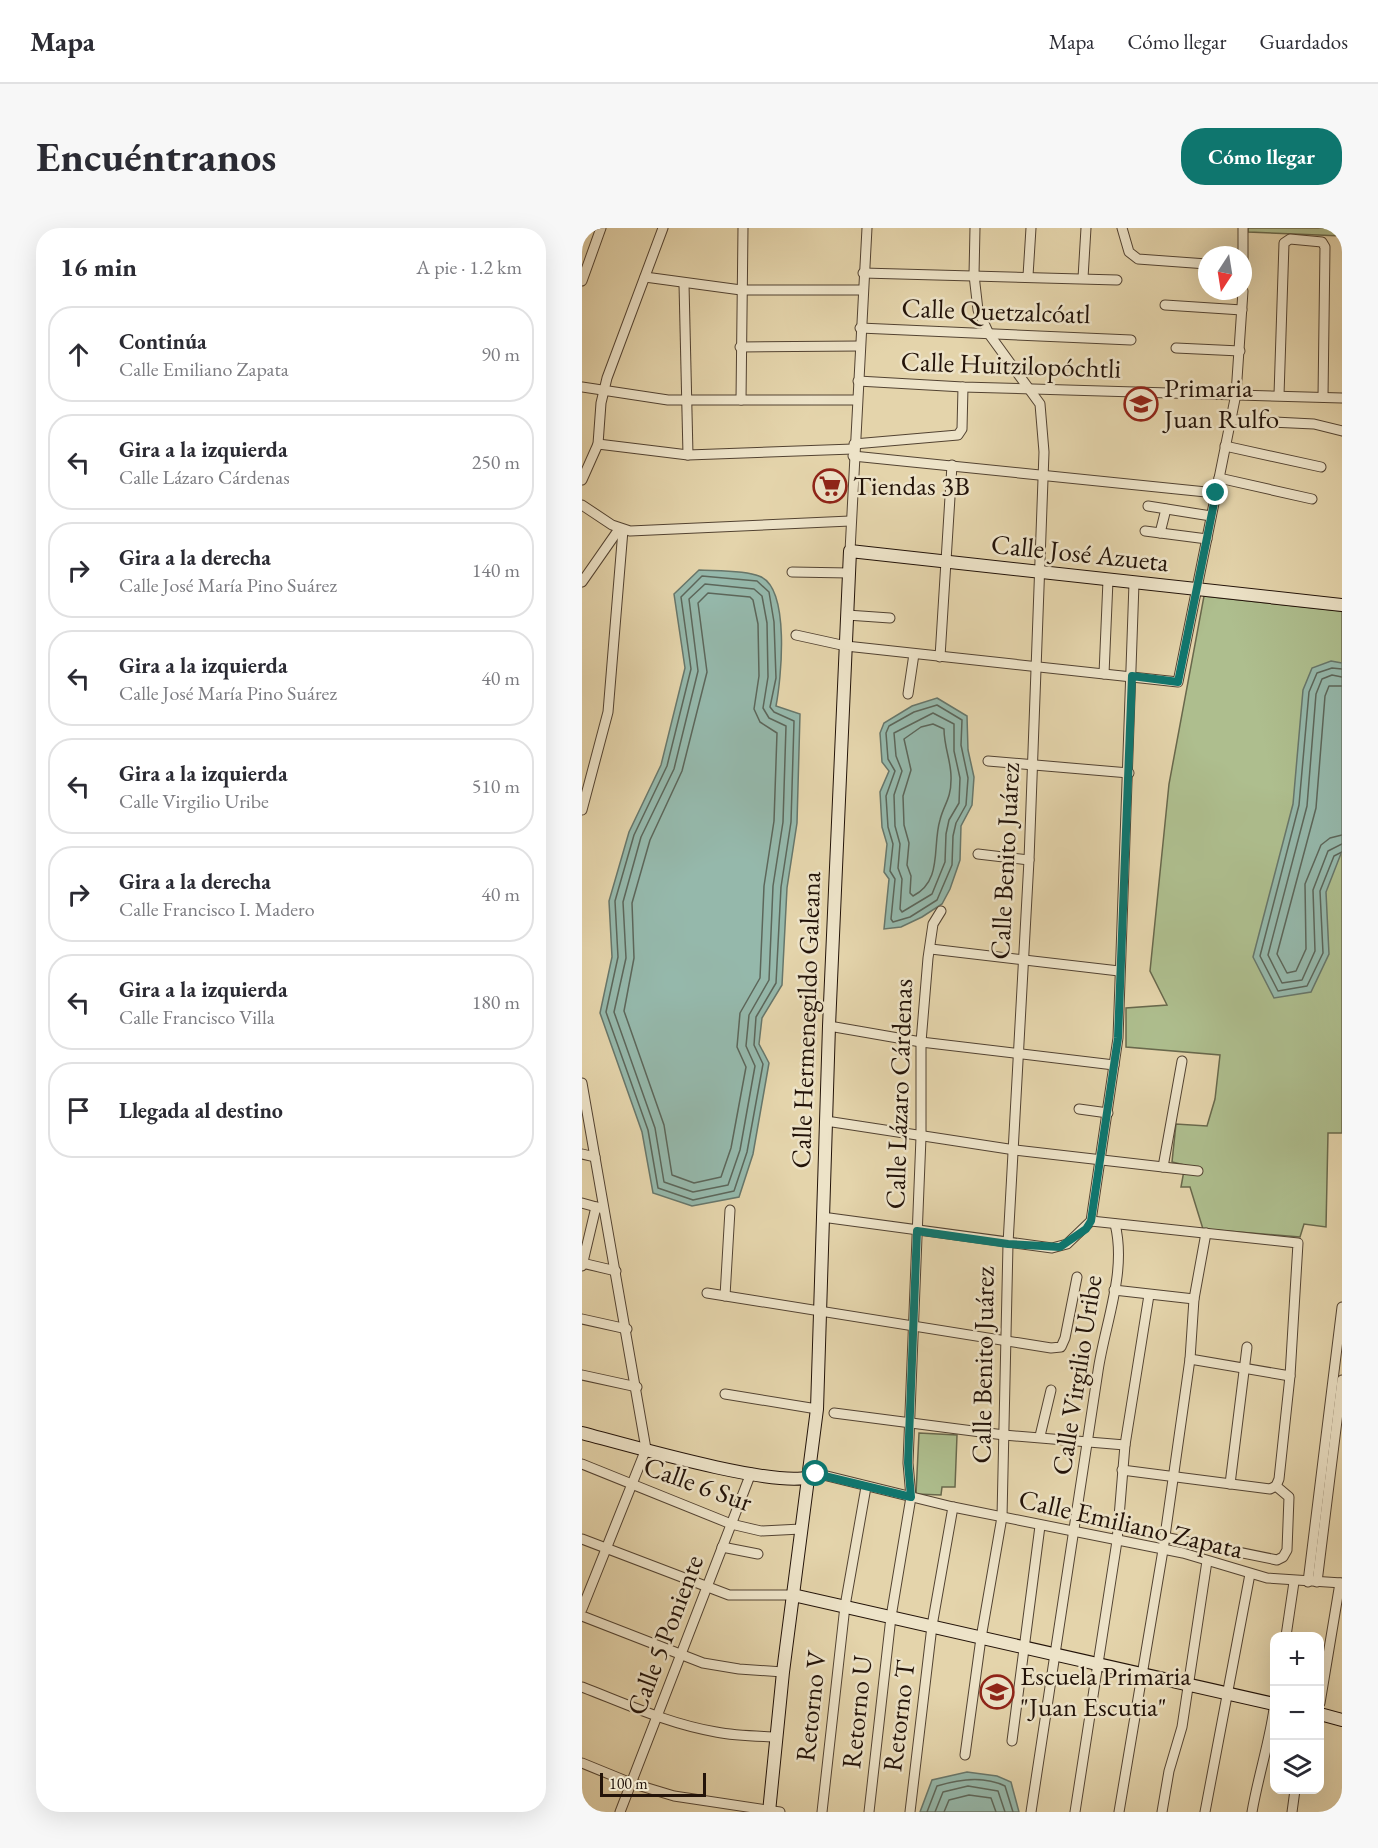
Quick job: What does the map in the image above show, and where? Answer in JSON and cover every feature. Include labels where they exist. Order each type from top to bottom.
[{"type":"street","points":[[582,281],[601,228]]},
{"type":"street","points":[[582,480],[598,444],[603,391],[663,228]]},
{"type":"street","points":[[741,400],[743,228]]},
{"type":"street","name":"Calle Hermenegildo Galeana","points":[[773,1811],[776,1737],[783,1672],[817,1409],[829,1026],[853,450],[867,228]]},
{"type":"street","name":"Calle Benito Juárez","points":[[965,1755],[981,1638],[1002,1517],[1008,1244],[1015,1150],[1022,960],[1029,860],[1044,476],[1043,412],[1036,397],[989,334],[978,310],[974,275],[975,228]]},
{"type":"street","points":[[1028,276],[1031,228]]},
{"type":"street","points":[[1083,278],[1086,228]]},
{"type":"street","points":[[1122,228],[1129,252],[1138,260],[1198,263]]},
{"type":"street","points":[[1243,228],[1243,246]]},
{"type":"street","points":[[1279,395],[1286,241],[1324,244],[1323,397]]},
{"type":"street","points":[[863,273],[1117,280]]},
{"type":"street","points":[[645,277],[741,290],[862,290]]},
{"type":"street","points":[[684,284],[688,455]]},
{"type":"street","points":[[796,635],[846,646],[1037,669],[1178,682],[1236,394],[1243,300]]},
{"type":"street","points":[[1165,305],[1242,310]]},
{"type":"street","name":"Calle Quetzalcóatl","points":[[860,328],[1131,340]]},
{"type":"street","points":[[740,347],[860,346]]},
{"type":"street","points":[[1176,348],[1240,351]]},
{"type":"street","name":"Calle Huitzilopóchtli","points":[[858,381],[963,387],[1342,398]]},
{"type":"street","points":[[582,387],[687,401],[857,400]]},
{"type":"street","points":[[598,444],[688,455],[853,450],[958,435],[962,429],[963,387]]},
{"type":"street","points":[[1231,420],[1322,424],[1342,431]]},
{"type":"street","points":[[1225,446],[1321,466]]},
{"type":"street","points":[[853,450],[1044,476],[1216,493]]},
{"type":"street","points":[[940,657],[952,465]]},
{"type":"street","points":[[1219,478],[1312,499]]},
{"type":"street","points":[[582,505],[621,529],[850,521]]},
{"type":"street","points":[[1148,506],[1211,516]]},
{"type":"street","points":[[1160,533],[1166,509]]},
{"type":"street","points":[[582,582],[621,529]]},
{"type":"street","points":[[582,810],[608,712],[621,529]]},
{"type":"street","points":[[1145,531],[1207,539]]},
{"type":"street","name":"Calle José Azueta","points":[[850,551],[1342,605]]},
{"type":"street","points":[[792,572],[849,573]]},
{"type":"street","points":[[1104,674],[1108,580]]},
{"type":"street","points":[[822,1217],[1008,1244],[1060,1247],[1086,1229],[1091,1221],[1102,1159],[1118,1038],[1134,583]]},
{"type":"street","points":[[847,615],[890,618]]},
{"type":"street","points":[[908,694],[914,654]]},
{"type":"street","points":[[988,761],[1129,773]]},
{"type":"street","points":[[978,854],[1029,860]]},
{"type":"street","name":"Calle Lázaro Cárdenas","points":[[911,1497],[908,1463],[921,1137],[921,1042],[933,924],[942,911]]},
{"type":"street","points":[[931,949],[1119,970]]},
{"type":"street","points":[[829,1026],[921,1042],[1114,1065]]},
{"type":"street","points":[[1163,1167],[1182,1061]]},
{"type":"street","points":[[582,1083],[601,1208],[627,1329],[646,1449],[582,1609]]},
{"type":"street","points":[[1079,1108],[1108,1113]]},
{"type":"street","points":[[826,1121],[1015,1150],[1198,1171]]},
{"type":"street","points":[[582,1154],[595,1157]]},
{"type":"street","points":[[582,1203],[601,1208]]},
{"type":"street","points":[[601,1208],[582,1264],[616,1271]]},
{"type":"street","points":[[724,1296],[730,1210]]},
{"type":"street","points":[[1091,1221],[1298,1243],[1290,1376],[1279,1479],[1276,1486],[1270,1489],[1230,1485],[1173,1474],[1122,1470]]},
{"type":"street","name":"Calle Virgilio Uribe","points":[[1031,1812],[1098,1369],[1114,1290],[1119,1241],[1115,1224]]},
{"type":"street","points":[[1119,1812],[1163,1550],[1190,1359],[1194,1299],[1206,1233]]},
{"type":"street","points":[[707,1293],[914,1328],[1051,1348],[1061,1347],[1077,1277]]},
{"type":"street","points":[[1114,1290],[1194,1299]]},
{"type":"street","points":[[1075,1812],[1117,1541],[1125,1444],[1149,1295]]},
{"type":"street","points":[[1312,1582],[1339,1386],[1342,1307]]},
{"type":"street","points":[[582,1319],[627,1329]]},
{"type":"street","points":[[1230,1485],[1247,1347]]},
{"type":"street","points":[[1190,1359],[1290,1376]]},
{"type":"street","points":[[582,1375],[637,1387]]},
{"type":"street","points":[[1040,1436],[1051,1390]]},
{"type":"street","points":[[725,1394],[817,1409]]},
{"type":"street","points":[[834,1413],[1004,1435],[1125,1444]]},
{"type":"street","points":[[582,1434],[784,1480],[809,1477]]},
{"type":"street","name":"Calle 6 Sur","points":[[582,1464],[731,1524],[761,1530],[801,1529]]},
{"type":"street","name":"Calle 5 Poniente","points":[[620,1812],[751,1473]]},
{"type":"street","name":"Calle Emiliano Zapata","points":[[809,1477],[819,1474],[953,1507],[1163,1550],[1250,1574],[1294,1582],[1341,1583]]},
{"type":"street","points":[[1164,1537],[1277,1560],[1283,1557],[1287,1550],[1289,1497],[1276,1486]]},
{"type":"street","name":"Retorno V","points":[[822,1812],[845,1606],[866,1487]]},
{"type":"street","name":"Retorno U","points":[[869,1812],[891,1617],[911,1497]]},
{"type":"street","name":"Retorno T","points":[[910,1812],[932,1626],[953,1507]]},
{"type":"street","points":[[1012,1741],[1040,1526]]},
{"type":"street","points":[[582,1539],[707,1589],[747,1597],[793,1595],[1270,1703]]},
{"type":"street","points":[[722,1547],[758,1554]]},
{"type":"street","points":[[1162,1812],[1169,1771],[1182,1727],[1207,1561]]},
{"type":"street","points":[[1205,1812],[1250,1574]]},
{"type":"street","points":[[1287,1632],[1294,1582]]},
{"type":"street","points":[[1323,1686],[1341,1583]]},
{"type":"street","points":[[582,1616],[681,1655],[721,1667],[783,1672]]},
{"type":"street","points":[[582,1686],[657,1716],[715,1732],[776,1737]]},
{"type":"street","points":[[1324,1715],[1342,1720]]},
{"type":"street","points":[[1251,1812],[1258,1776],[1270,1740]]},
{"type":"street","points":[[582,1763],[631,1783],[694,1800],[773,1811]]},
{"type":"street","points":[[1292,1812],[1294,1794]]},
{"type":"green space","points":[[1248,228],[1342,228],[1342,236],[1248,232]]},
{"type":"green space","points":[[1204,596],[1342,611],[1342,1133],[1328,1133],[1326,1227],[1304,1224],[1300,1237],[1203,1229],[1190,1187],[1181,1187],[1185,1165],[1172,1162],[1176,1124],[1207,1126],[1215,1099],[1220,1055],[1126,1047],[1126,1008],[1167,1005],[1150,971],[1169,784]]},
{"type":"green space","points":[[919,1433],[957,1435],[955,1487],[942,1487],[941,1495],[916,1494]]},
{"type":"water","points":[[699,570],[753,574],[769,584],[776,597],[780,615],[781,656],[776,706],[800,714],[797,823],[787,888],[782,985],[762,1018],[759,1044],[769,1063],[753,1154],[739,1197],[692,1206],[653,1193],[642,1132],[600,1013],[612,957],[609,901],[629,832],[661,765],[685,668],[674,594]]},
{"type":"water","points":[[1331,661],[1342,663],[1342,851],[1326,892],[1329,954],[1311,992],[1274,998],[1253,957],[1293,804],[1303,690],[1312,668]]},
{"type":"water","points":[[937,698],[967,716],[968,750],[974,777],[972,805],[961,826],[960,860],[942,904],[901,927],[884,929],[889,879],[884,872],[887,844],[882,827],[880,792],[889,771],[882,762],[880,733],[884,723],[912,706]]},
{"type":"water","points":[[967,1772],[997,1776],[1011,1782],[1019,1812],[920,1812],[932,1780]]},
{"type":"place","name":"Primaria Juan Rulfo","points":[[1141,404]]},
{"type":"place","name":"Tiendas 3B","points":[[830,486]]},
{"type":"place","name":"Escuela Primaria \"Juan Escutia\"","points":[[997,1692]]},
{"type":"route","points":[[816,1474],[911,1497],[908,1463],[917,1231],[1052,1248],[1067,1244],[1086,1229],[1091,1221],[1102,1159],[1118,1038],[1132,676],[1178,682],[1216,493]]}]
